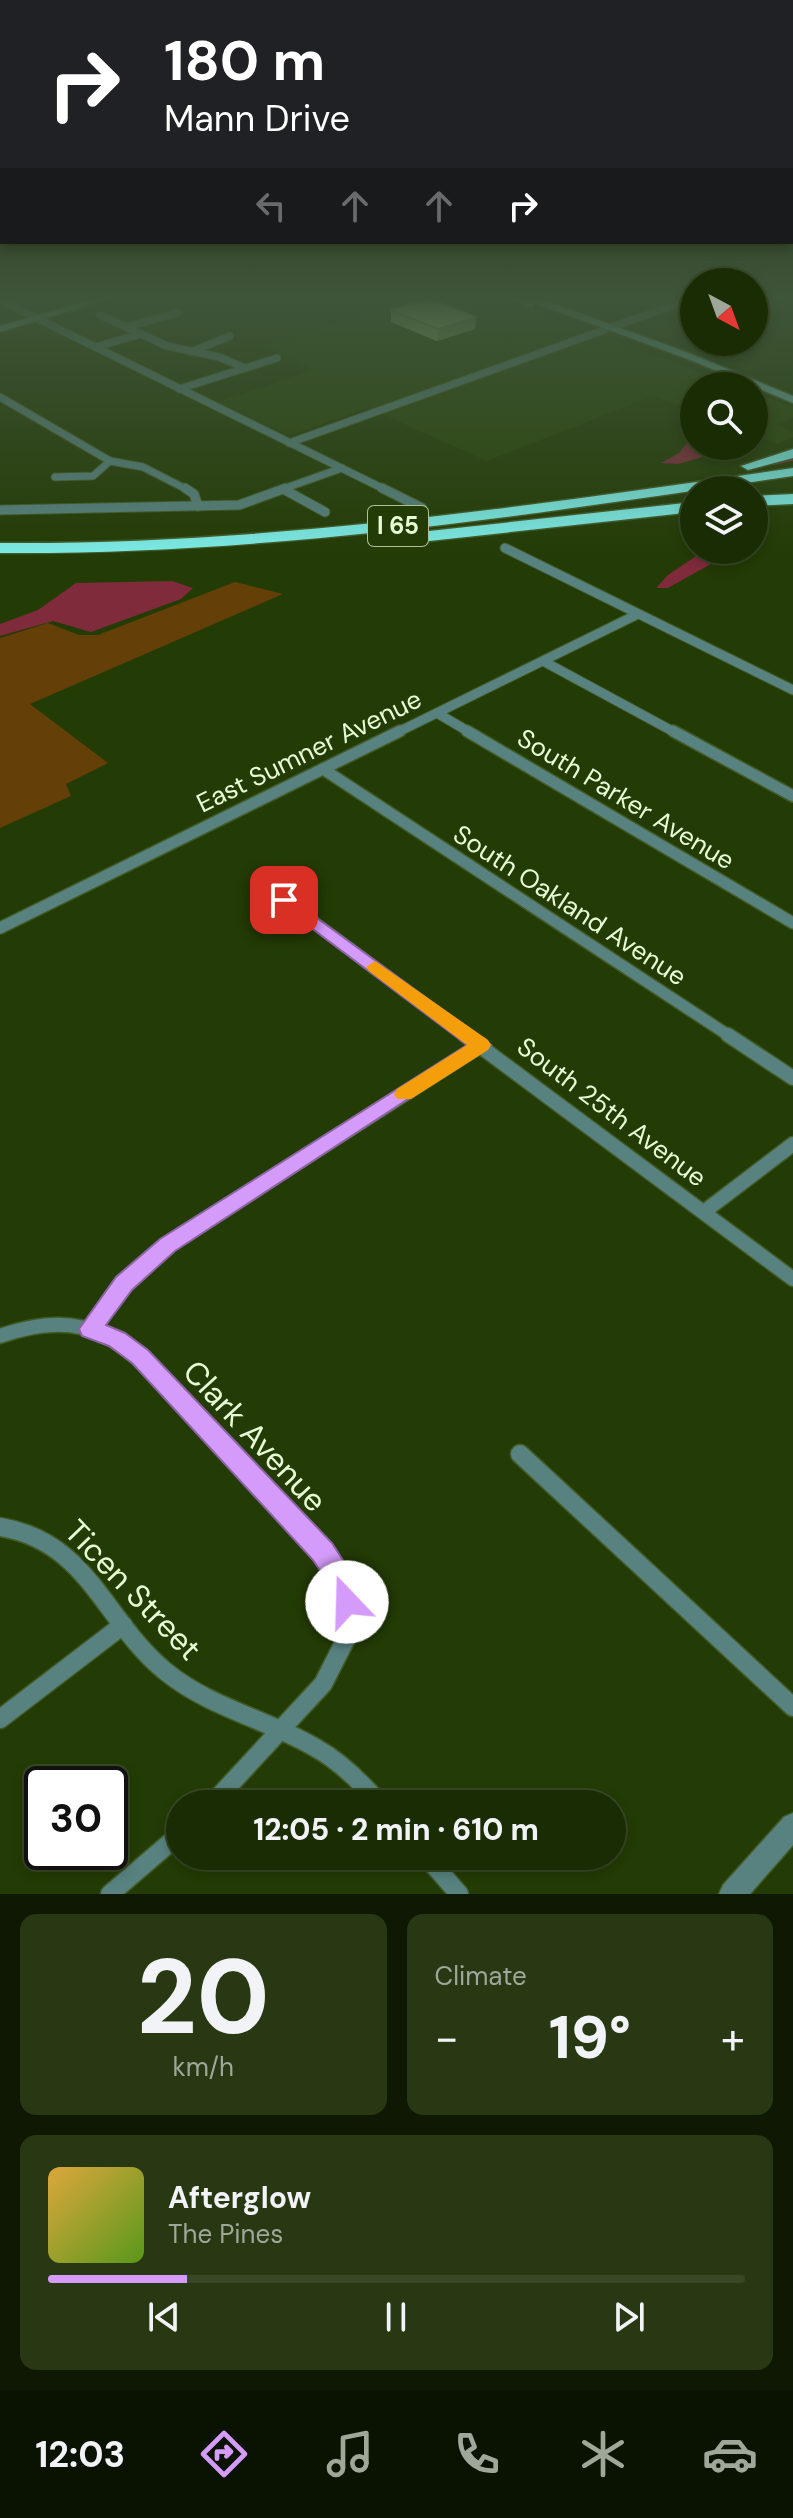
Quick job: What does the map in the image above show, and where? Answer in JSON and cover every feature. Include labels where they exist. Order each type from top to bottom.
[{"type":"highway","points":[[398,532],[681,480],[793,453]]},
{"type":"highway","name":"I 65","points":[[0,548],[192,546],[398,532],[793,472]]},
{"type":"highway","points":[[768,486],[793,483]]},
{"type":"highway","name":"I 65","points":[[0,559],[207,556],[680,499]]},
{"type":"highway","points":[[768,500],[793,499]]},
{"type":"highway","points":[[398,532],[680,508]]},
{"type":"main road","points":[[755,383],[793,400]]},
{"type":"main road","points":[[781,393],[793,394]]},
{"type":"street","points":[[168,383],[422,508]]},
{"type":"street","points":[[179,389],[197,383]]},
{"type":"street","points":[[289,443],[456,383]]},
{"type":"street","points":[[0,397],[110,461],[126,462],[158,473],[194,494],[198,506]]},
{"type":"street","points":[[55,477],[93,477],[103,472],[110,461]]},
{"type":"street","points":[[0,510],[239,505],[342,468]]},
{"type":"street","points":[[285,490],[325,512]]},
{"type":"street","points":[[505,548],[793,690]]},
{"type":"street","name":"East Sumner Avenue","points":[[0,928],[638,614]]},
{"type":"street","points":[[543,661],[793,796]]},
{"type":"street","name":"South Parker Avenue","points":[[437,713],[793,923]]},
{"type":"street","name":"South Oakland Avenue","points":[[323,769],[793,1078]]},
{"type":"street","name":"South 25th Avenue","points":[[284,900],[793,1279]]},
{"type":"street","points":[[90,1329],[124,1283],[167,1245],[481,1045]]},
{"type":"street","points":[[705,1211],[793,1144]]},
{"type":"street","name":"Clark Avenue","points":[[0,1336],[50,1325],[90,1329],[117,1340],[140,1356],[323,1551],[341,1580],[347,1609],[341,1656],[320,1691],[225,1790]]},
{"type":"street","points":[[520,1454],[793,1707]]},
{"type":"street","name":"Ticen Street","points":[[0,1527],[24,1530],[58,1547],[158,1666],[188,1690],[239,1716],[282,1731],[333,1759],[365,1790]]},
{"type":"street","points":[[0,1719],[123,1625]]},
{"type":"street","points":[[732,1894],[793,1826]]},
{"type":"street","points":[[110,1894],[166,1846]]},
{"type":"street","points":[[438,1870],[459,1894]]},
{"type":"shaded area","points":[[274,383],[680,383],[680,406],[653,396],[487,461],[368,408],[289,436],[218,402]]},
{"type":"shaded area","points":[[768,397],[793,407],[793,417],[776,425],[793,432],[793,437],[778,444],[768,440]]},
{"type":"shaded area","points":[[679,453],[680,460],[692,460],[678,464],[661,463]]},
{"type":"shaded area","points":[[684,564],[711,564],[668,588],[656,588]]},
{"type":"shaded area","points":[[172,581],[193,588],[181,599],[91,632],[53,621],[0,636],[0,624],[38,610],[76,583]]},
{"type":"shaded area","points":[[235,582],[283,594],[30,704],[108,763],[66,784],[71,796],[0,828],[0,638],[48,623],[79,635],[98,635]]},
{"type":"waterway","points":[[774,464],[793,460]]},
{"type":"slow traffic","points":[[375,967],[481,1045],[404,1094]]},
{"type":"route","points":[[284,900],[481,1045],[167,1245],[124,1283],[90,1329],[117,1340],[140,1356],[323,1551],[341,1580],[347,1602]]}]
